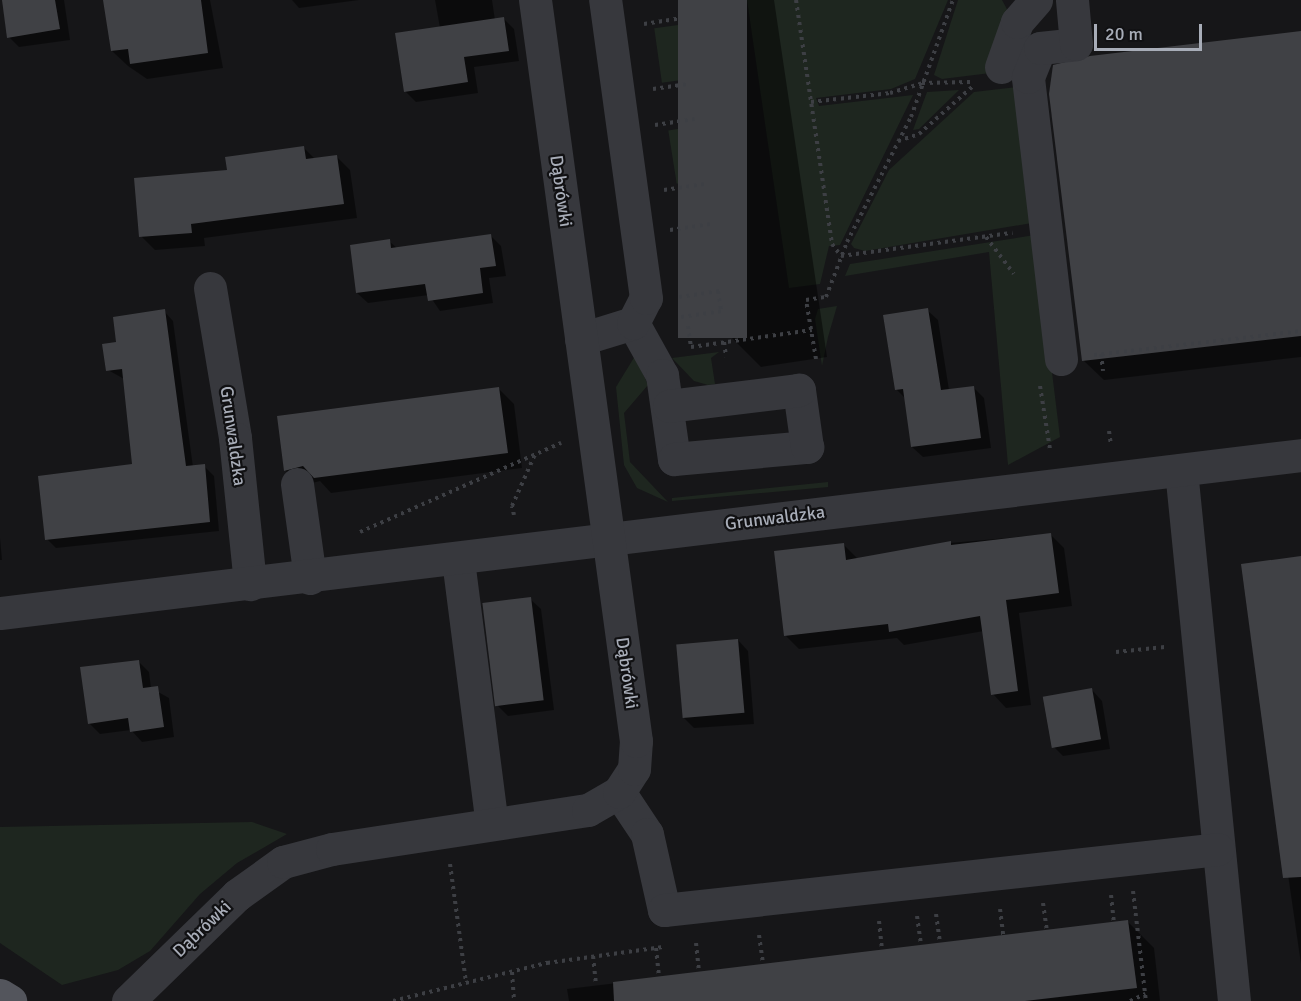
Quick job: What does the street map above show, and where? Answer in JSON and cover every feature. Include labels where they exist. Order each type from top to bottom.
[{"type":"main road","points":[[0,995],[10,1001]]},
{"type":"street","name":"Dąbrówki","points":[[128,1001],[237,895],[283,862],[332,849],[579,812],[619,792],[634,769],[636,751],[535,0]]},
{"type":"street","points":[[581,339],[633,323],[646,298],[605,0]]},
{"type":"street","points":[[1036,0],[1017,22],[1002,75],[1044,229],[1061,359]]},
{"type":"street","points":[[1002,75],[1040,48],[1076,44],[1072,0]]},
{"type":"street","name":"Grunwaldzka","points":[[210,288],[235,438],[250,584]]},
{"type":"street","points":[[633,323],[653,352],[669,406]]},
{"type":"street","name":"Grunwaldzka","points":[[0,614],[250,584],[308,567],[458,560],[608,538],[1301,455]]},
{"type":"street","points":[[1181,470],[1234,1001]]},
{"type":"street","points":[[297,484],[308,567]]},
{"type":"street","points":[[458,560],[492,824]]},
{"type":"street","points":[[619,792],[647,834],[664,910],[1218,849]]},
{"type":"path","points":[[796,0],[832,244],[841,256]]},
{"type":"path","points":[[816,298],[826,297],[841,256],[898,141],[953,0]]},
{"type":"path","points":[[640,24],[681,18]]},
{"type":"path","points":[[811,102],[890,93],[922,83],[1002,75],[919,134],[898,141]]},
{"type":"path","points":[[650,90],[690,84]]},
{"type":"path","points":[[655,126],[695,119]]},
{"type":"path","points":[[664,190],[705,184]]},
{"type":"path","points":[[669,230],[711,225]]},
{"type":"path","points":[[841,256],[1044,229]]},
{"type":"path","points":[[678,297],[719,291],[722,311],[681,317]]},
{"type":"path","points":[[688,326],[691,347],[812,330]]},
{"type":"path","points":[[1061,359],[1301,331]]},
{"type":"path","points":[[724,342],[726,357]]},
{"type":"path","points":[[1101,354],[1103,371]]},
{"type":"path","points":[[308,567],[536,452],[594,438]]},
{"type":"path","points":[[522,550],[512,506],[536,452]]},
{"type":"path","points":[[1116,652],[1199,644]]},
{"type":"path","points":[[448,852],[466,983]]},
{"type":"path","points":[[1133,888],[1146,1001]]},
{"type":"path","points":[[1110,891],[1114,922]]},
{"type":"path","points":[[1043,900],[1047,930]]},
{"type":"path","points":[[999,905],[1003,935]]},
{"type":"path","points":[[936,913],[940,943]]},
{"type":"path","points":[[917,916],[921,945]]},
{"type":"path","points":[[879,920],[882,950]]},
{"type":"path","points":[[759,935],[763,964]]},
{"type":"path","points":[[696,943],[699,972]]},
{"type":"path","points":[[656,948],[659,977]]},
{"type":"path","points":[[593,956],[596,984]]},
{"type":"path","points":[[393,1001],[512,972],[514,1001]]},
{"type":"path","points":[[1130,1001],[1145,994]]},
{"type":"shaded area","points":[[747,0],[948,0],[915,79],[891,89],[816,98],[819,106],[913,95],[840,245],[829,246],[820,284],[789,288]]},
{"type":"shaded area","points":[[958,0],[1002,0],[1016,26],[1015,70],[942,79],[934,75]]},
{"type":"shaded area","points":[[678,25],[686,79],[662,83],[654,28]]},
{"type":"shaded area","points":[[1017,87],[1032,223],[865,251],[854,248],[851,244],[889,170],[974,92]]},
{"type":"shaded area","points":[[959,90],[919,129],[913,130],[927,92]]},
{"type":"shaded area","points":[[690,127],[698,180],[677,184],[668,130]]},
{"type":"shaded area","points":[[707,233],[714,284],[690,288],[683,236]]},
{"type":"shaded area","points":[[1035,235],[1060,437],[1008,465],[989,252],[845,276],[850,264]]},
{"type":"shaded area","points":[[837,306],[822,366],[815,319],[818,309]]},
{"type":"shaded area","points":[[719,352],[711,358],[715,384],[708,385],[694,381],[672,358]]},
{"type":"shaded area","points":[[635,356],[648,385],[624,413],[630,462],[668,502],[637,488],[624,465],[616,387]]},
{"type":"shaded area","points":[[828,482],[828,487],[672,501],[672,498]]},
{"type":"shaded area","points":[[252,822],[287,834],[237,863],[200,894],[150,951],[118,970],[62,985],[0,943],[0,827]]},
{"type":"building","points":[[2,0],[55,0],[60,29],[7,38]]},
{"type":"building","points":[[103,0],[201,0],[208,53],[130,64],[128,49],[111,51]]},
{"type":"building","points":[[678,0],[747,0],[747,338],[678,338]]},
{"type":"building","points":[[504,17],[509,51],[464,57],[468,82],[404,92],[395,33]]},
{"type":"building","points":[[1301,31],[1301,336],[1082,361],[1049,94],[1053,65],[1090,56]]},
{"type":"building","points":[[304,146],[306,159],[337,155],[344,204],[191,224],[192,233],[139,237],[134,178],[227,170],[225,157]]},
{"type":"building","points":[[491,234],[496,266],[480,268],[483,293],[428,301],[425,284],[356,293],[350,245],[390,239],[391,248]]},
{"type":"building","points":[[928,308],[941,390],[974,386],[981,438],[911,447],[903,389],[895,390],[883,315]]},
{"type":"building","points":[[165,309],[186,466],[205,464],[210,522],[45,540],[38,476],[132,464],[122,369],[106,371],[102,344],[116,342],[113,317]]},
{"type":"building","points":[[499,387],[508,453],[314,478],[303,466],[284,471],[277,416]]},
{"type":"building","points":[[1051,533],[1059,593],[1006,600],[1018,691],[991,695],[980,616],[889,632],[888,624],[784,636],[774,551],[844,543],[846,560],[951,541],[951,545]]},
{"type":"building","points":[[1301,556],[1301,877],[1283,878],[1241,564]]},
{"type":"building","points":[[531,597],[544,700],[495,706],[482,603]]},
{"type":"building","points":[[738,639],[744,713],[683,718],[676,644]]},
{"type":"building","points":[[139,660],[143,688],[158,686],[164,727],[130,732],[128,718],[88,724],[80,667]]},
{"type":"building","points":[[1092,688],[1101,739],[1052,748],[1043,697]]},
{"type":"building","points":[[1128,920],[1137,988],[1025,1001],[614,1001],[613,982]]}]
